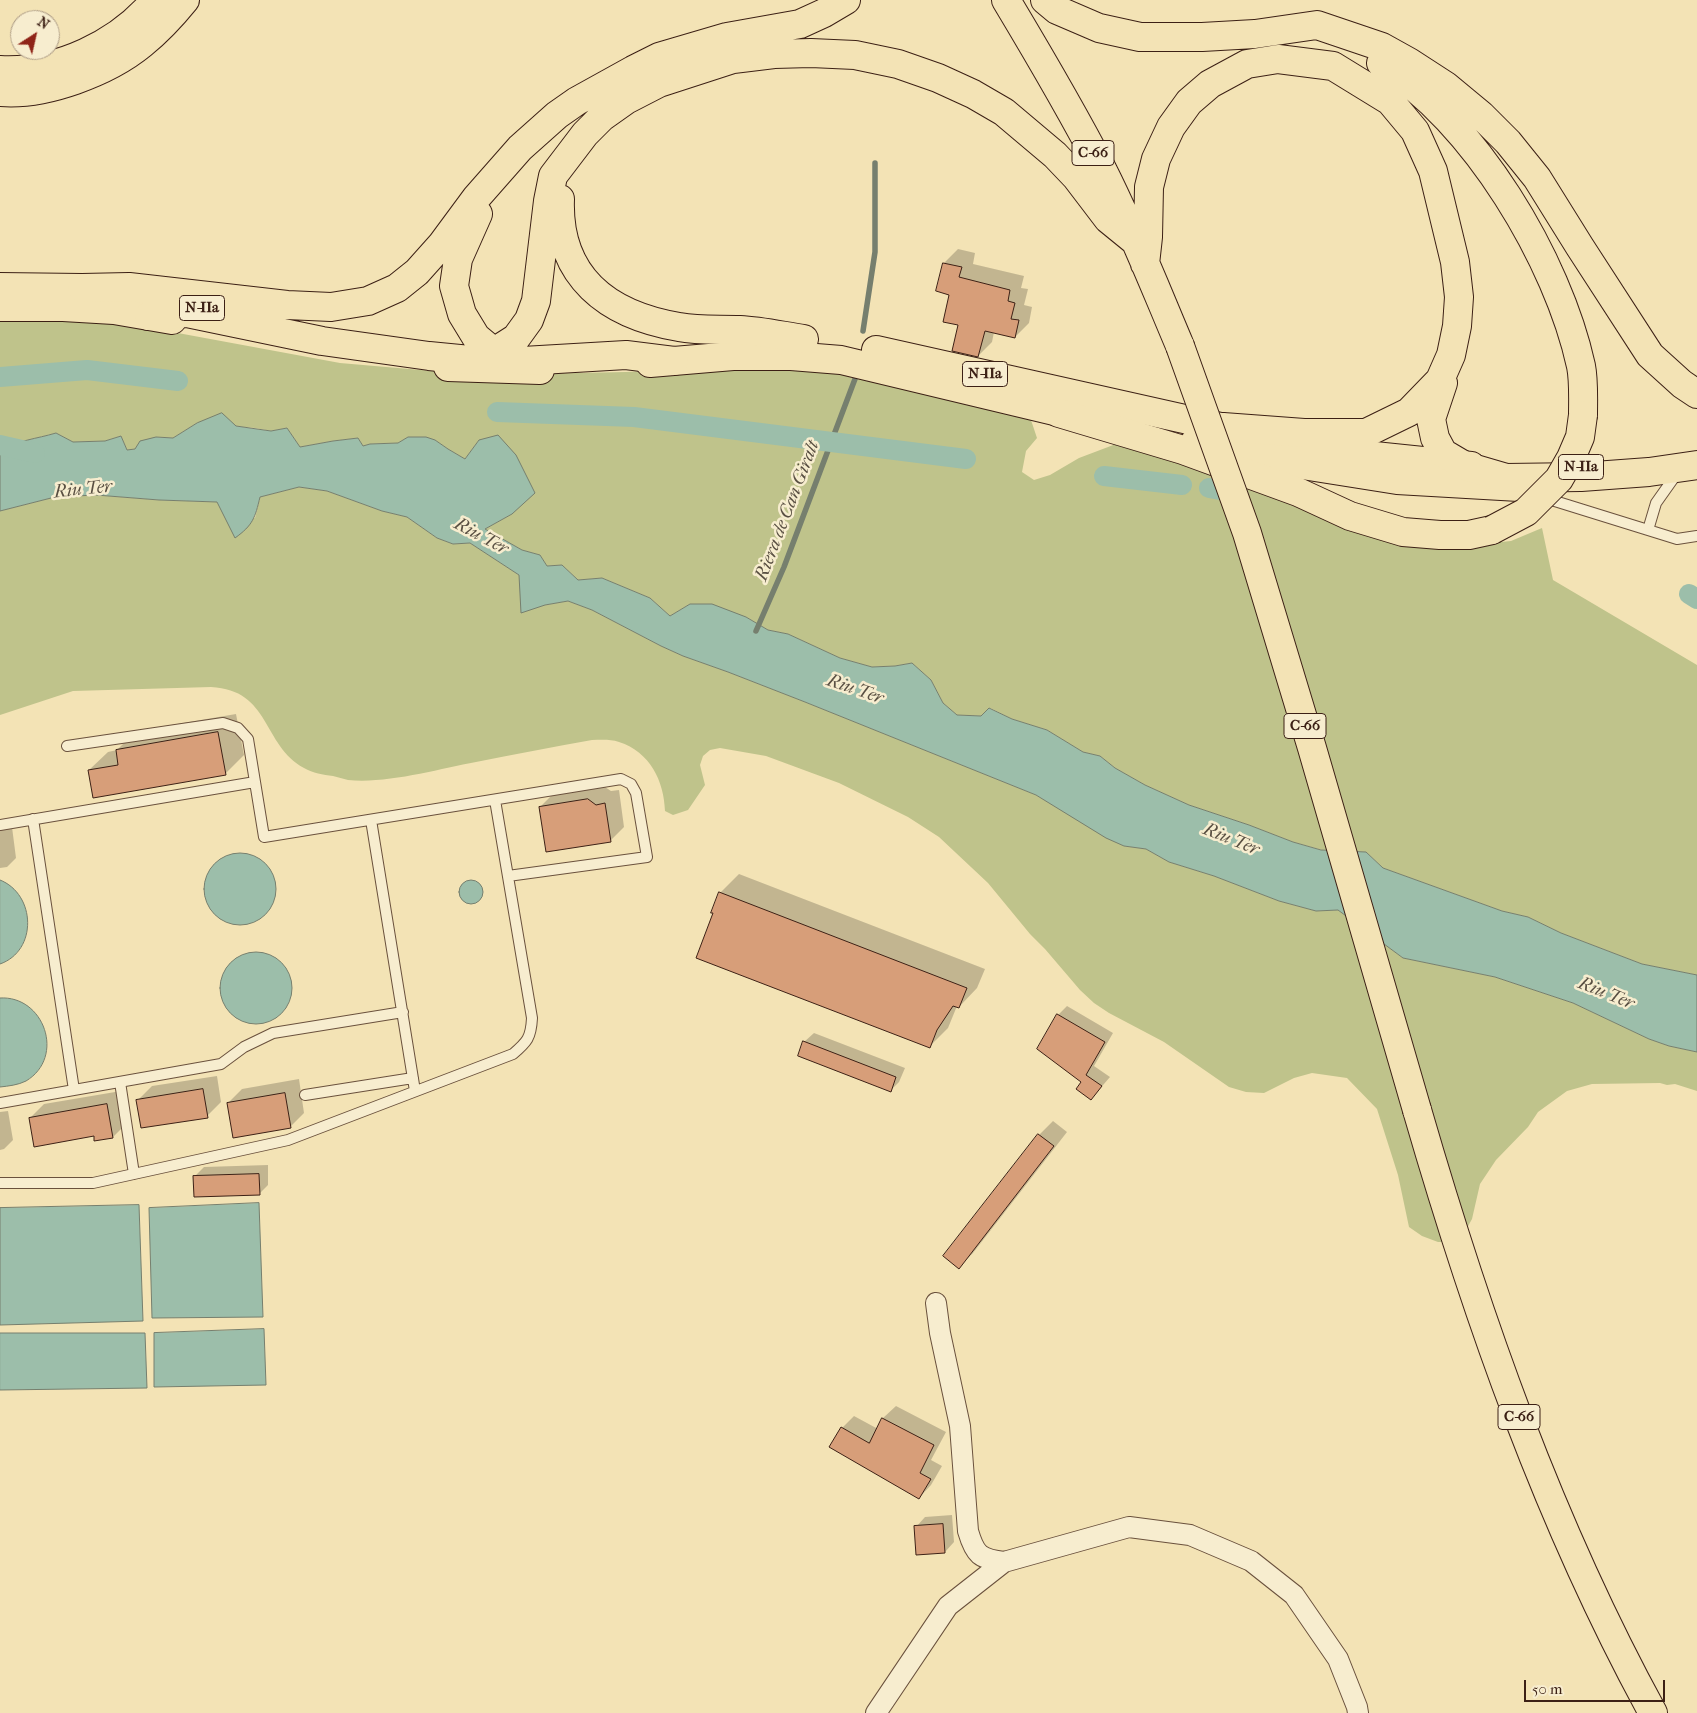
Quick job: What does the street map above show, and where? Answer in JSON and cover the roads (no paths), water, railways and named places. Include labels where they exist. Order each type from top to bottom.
[{"type":"main road","points":[[0,70],[44,66],[82,53],[104,43],[133,22],[156,0]]},
{"type":"main road","points":[[0,92],[45,89],[84,76],[114,62],[141,45],[169,19],[185,0]]},
{"type":"main road","points":[[82,288],[129,287],[287,305],[331,307],[368,301],[397,288],[417,272],[442,244],[476,198],[520,148],[557,115],[604,85],[659,58],[712,41],[800,24],[846,0]]},
{"type":"main road","name":"C-66","points":[[1006,0],[1046,67],[1102,169],[1180,346],[1247,532],[1435,1170],[1490,1336],[1547,1492],[1614,1638],[1653,1713]]},
{"type":"main road","points":[[1045,0],[1057,10],[1099,28],[1140,37],[1202,37],[1255,34],[1317,25],[1382,46],[1409,62],[1446,86],[1481,115],[1520,156],[1537,178],[1650,355],[1682,384],[1697,394]]},
{"type":"main road","points":[[1059,413],[1183,450],[1298,492],[1350,516],[1403,532],[1469,535],[1492,530],[1526,512],[1560,479],[1571,458],[1580,437],[1583,415],[1581,368],[1571,328],[1544,259],[1491,172],[1459,132],[1427,98],[1390,69],[1355,48],[1310,36],[1255,34]]},
{"type":"main road","points":[[149,316],[187,313],[322,341],[429,356],[470,360],[494,352],[516,338],[529,320],[536,300],[548,201],[553,176],[585,134],[602,117],[626,100],[659,83],[733,60],[774,54],[856,55],[898,64],[938,78],[973,94],[1004,112],[1055,155],[1076,177],[1108,219],[1140,253],[1148,237],[1149,187],[1156,159],[1170,127],[1188,102],[1210,84],[1247,64],[1278,59],[1333,66],[1390,101],[1415,132],[1433,170],[1455,262],[1459,297],[1457,326],[1451,355],[1431,419],[1435,438],[1443,453],[1465,466],[1506,478],[1581,478],[1649,472],[1697,465]]},
{"type":"main road","points":[[585,134],[567,164],[560,188],[559,218],[564,241],[572,262],[582,279],[598,294],[637,316],[657,323],[689,328],[742,330],[804,339]]},
{"type":"main road","points":[[500,171],[458,259],[454,286],[462,314],[476,337],[494,352],[523,361],[626,355],[674,361]]},
{"type":"main road","name":"N-IIa","points":[[0,286],[82,288],[160,300],[322,332],[446,349],[494,352],[550,351],[738,338],[804,339],[838,343],[894,353],[1223,428],[1355,454],[1465,466],[1538,469],[1632,464],[1697,457]]},
{"type":"main road","name":"N-IIa","points":[[0,307],[63,307],[114,310],[322,351],[436,366],[542,370],[733,356],[791,356],[841,360],[1059,413],[1296,464],[1397,480],[1516,487],[1648,483],[1685,477]]},
{"type":"main road","points":[[1223,428],[1304,433],[1366,433],[1410,412],[1440,380],[1451,355]]},
{"type":"street","points":[[936,1303],[940,1333],[960,1426],[968,1531],[976,1552],[990,1560],[1004,1562]]},
{"type":"street","points":[[876,1713],[948,1606],[1004,1562],[1129,1527],[1190,1535],[1252,1560],[1294,1596],[1338,1659],[1358,1713]]},
{"type":"lane","points":[[1648,530],[1656,503],[1685,477]]},
{"type":"lane","points":[[1516,487],[1548,499],[1677,539],[1697,536]]},
{"type":"lane","points":[[66,746],[223,723],[238,728],[248,739],[264,836],[621,779],[631,784],[636,793],[646,857],[508,876]]},
{"type":"lane","points":[[0,825],[255,782]]},
{"type":"lane","points":[[0,1182],[93,1183],[288,1140],[513,1054],[526,1043],[532,1032],[532,1018],[495,800]]},
{"type":"lane","points":[[33,819],[74,1090]]},
{"type":"lane","points":[[372,820],[415,1091]]},
{"type":"lane","points":[[0,1103],[221,1064],[244,1047],[273,1033],[402,1012]]},
{"type":"lane","points":[[305,1095],[413,1078]]},
{"type":"lane","points":[[120,1082],[134,1174]]},
{"type":"water","name":"Riu Ter","points":[[222,413],[236,426],[271,431],[287,428],[300,447],[358,438],[363,446],[398,443],[408,437],[426,437],[435,440],[465,459],[479,440],[498,435],[516,455],[535,493],[512,514],[485,529],[522,550],[540,555],[547,566],[562,565],[578,580],[602,578],[650,598],[670,616],[690,604],[712,604],[746,617],[768,630],[788,634],[840,658],[872,667],[912,663],[931,680],[943,703],[957,715],[981,716],[989,708],[1012,719],[1047,730],[1083,752],[1100,756],[1115,768],[1145,785],[1189,805],[1321,850],[1366,852],[1383,868],[1502,911],[1528,917],[1561,933],[1642,964],[1697,975],[1697,1052],[1669,1046],[1649,1039],[1573,1003],[1495,977],[1403,958],[1338,910],[1316,911],[1279,901],[1214,876],[1169,862],[1146,849],[1124,846],[1106,838],[1036,795],[805,702],[683,656],[592,610],[568,601],[545,605],[521,613],[519,575],[470,543],[453,544],[437,538],[407,517],[382,511],[327,491],[299,487],[260,497],[252,520],[246,529],[235,538],[217,502],[96,495],[55,497],[0,511],[0,451],[7,447],[56,433],[73,442],[105,441],[121,436],[127,450],[135,449],[140,441],[156,437],[173,438],[197,423]]},
{"type":"water","points":[[240,853],[260,859],[270,869],[276,889],[270,909],[260,919],[240,925],[220,919],[210,909],[204,889],[210,869],[220,859]]},
{"type":"water","points":[[0,880],[12,887],[21,897],[26,909],[28,922],[26,935],[21,947],[12,957],[0,964]]},
{"type":"water","points":[[471,880],[476,881],[482,887],[482,897],[476,903],[471,904],[466,903],[460,897],[459,892],[460,887],[466,881]]},
{"type":"water","points":[[256,952],[276,958],[286,968],[292,988],[286,1008],[276,1018],[256,1024],[236,1018],[226,1008],[220,988],[226,968],[236,958]]},
{"type":"water","points":[[0,998],[15,1000],[28,1006],[38,1017],[44,1029],[47,1043],[45,1057],[38,1070],[26,1081],[0,1087]]},
{"type":"water","points":[[259,1203],[263,1317],[152,1318],[149,1208]]},
{"type":"water","points":[[139,1205],[143,1321],[0,1325],[0,1208]]},
{"type":"water","points":[[264,1329],[266,1385],[154,1387],[154,1333]]},
{"type":"water","points":[[0,1333],[145,1333],[147,1388],[0,1390]]},
{"type":"waterway","name":"Riera de Can Giralt","points":[[863,331],[875,252],[875,163]]},
{"type":"waterway","points":[[0,377],[87,370],[178,381]]},
{"type":"waterway","name":"Riera de Can Giralt","points":[[756,631],[784,567],[855,379]]},
{"type":"waterway","points":[[497,412],[634,417],[966,459]]},
{"type":"waterway","points":[[0,445],[35,453]]},
{"type":"waterway","points":[[1104,476],[1182,485]]},
{"type":"waterway","points":[[1209,488],[1220,490]]},
{"type":"waterway","points":[[1689,594],[1697,599]]}]
